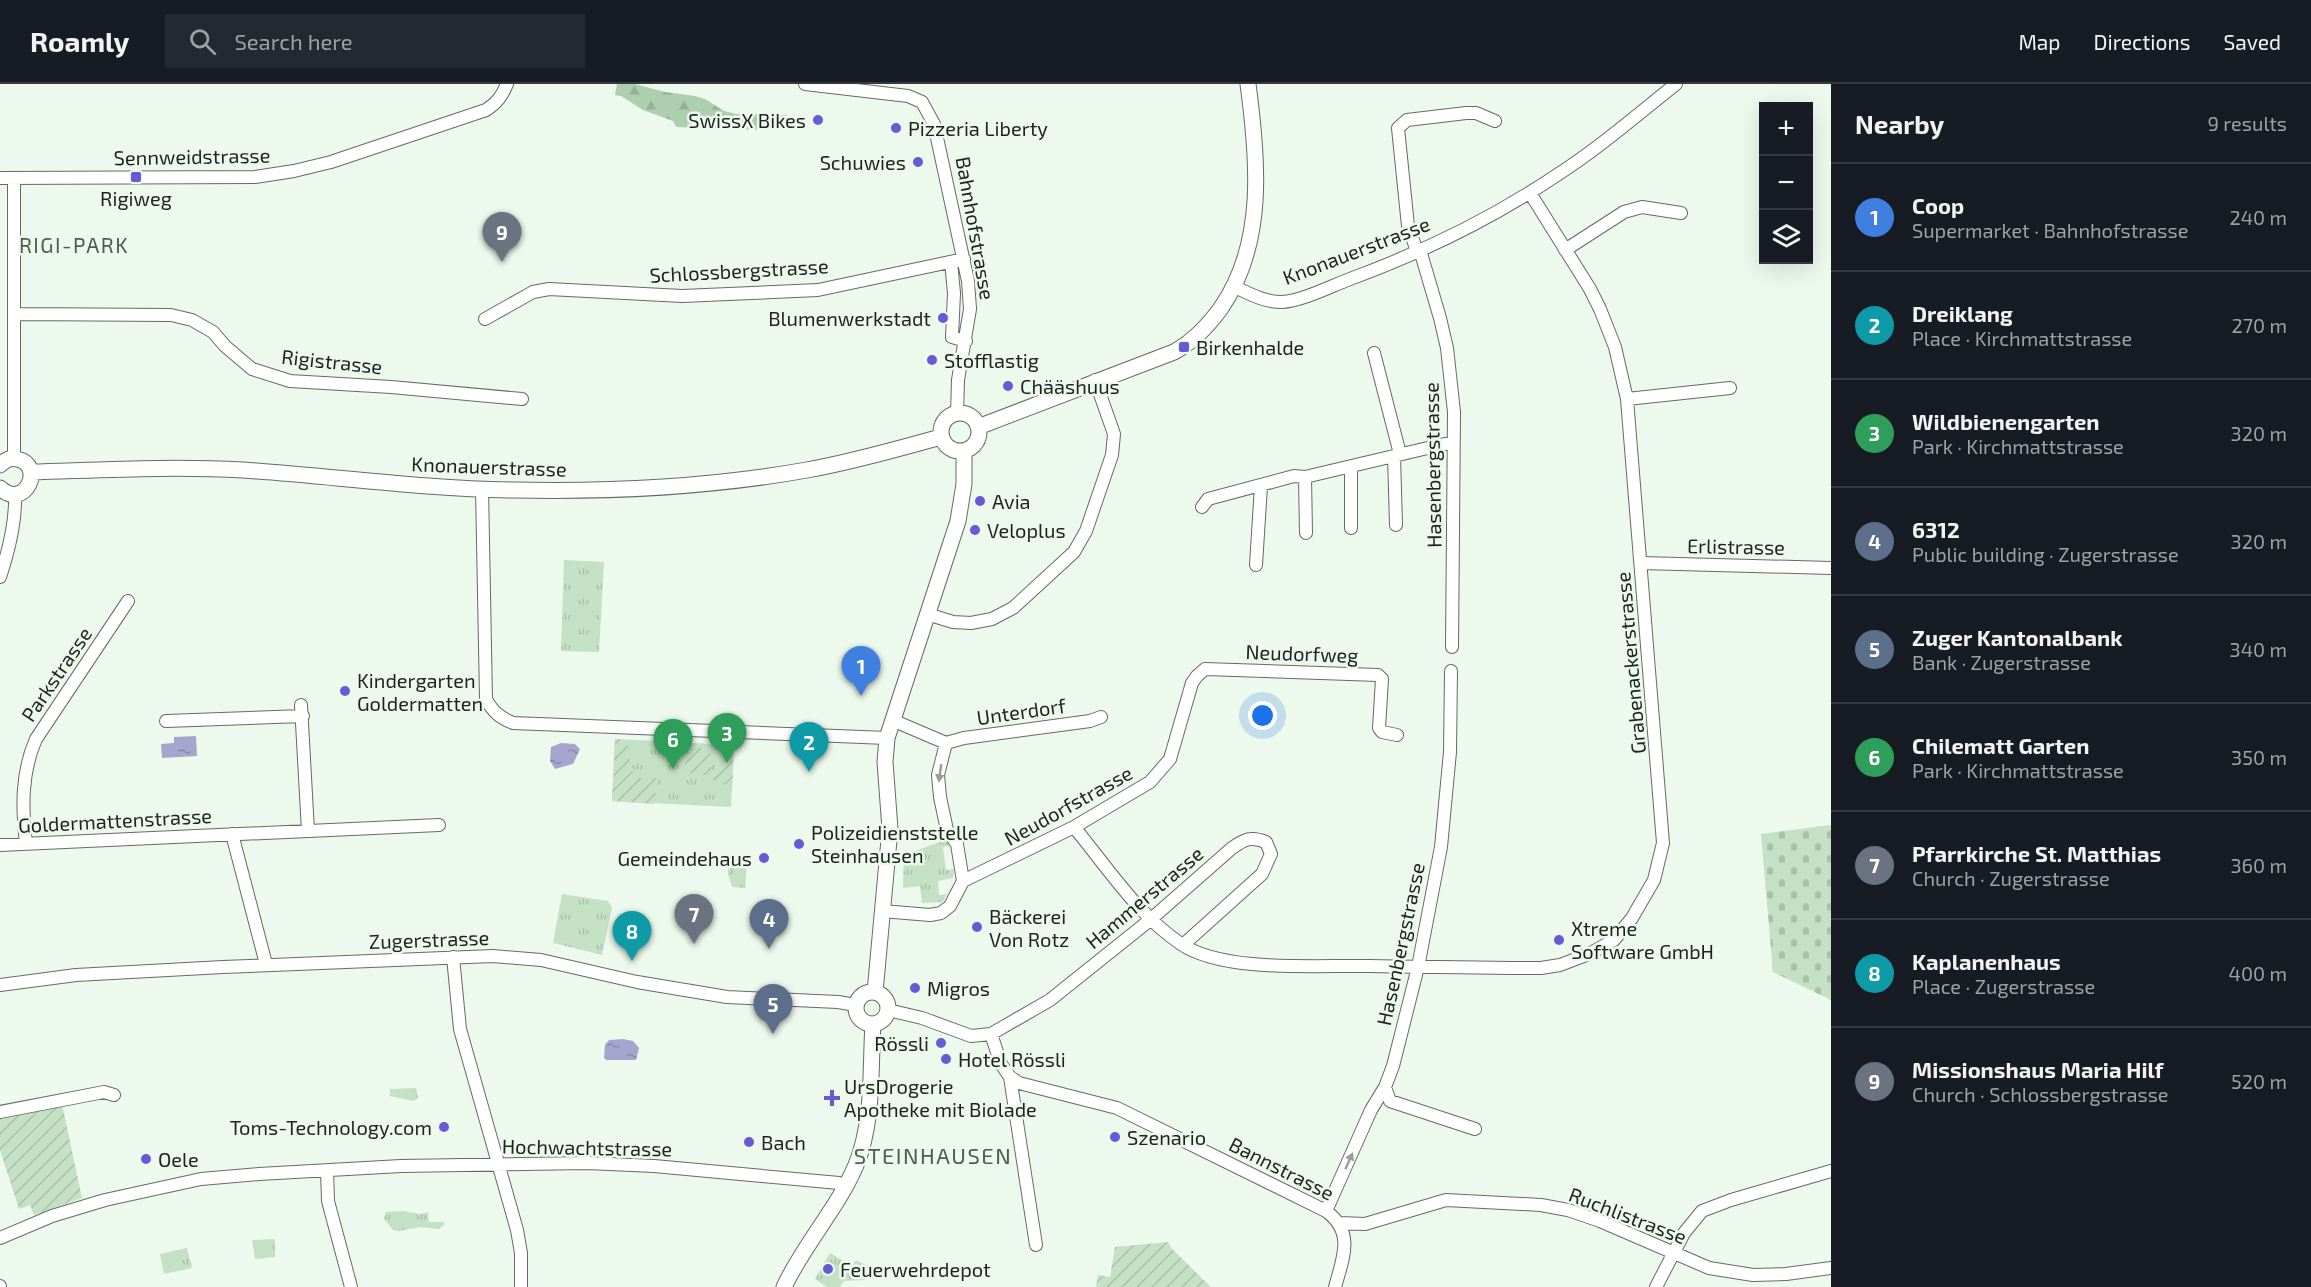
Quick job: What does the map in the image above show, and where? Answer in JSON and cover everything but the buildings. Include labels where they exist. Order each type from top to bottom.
[{"type":"street","name":"Sennweidstrasse","points":[[0,178],[255,177],[294,171],[332,162],[486,110],[496,103],[507,84]]},
{"type":"street","name":"Bahnhofstrasse","points":[[805,84],[908,96],[922,102],[934,124],[958,261],[970,302],[966,341],[958,380],[957,414]]},
{"type":"street","points":[[978,427],[1184,346],[1209,324],[1235,287],[1248,246],[1255,200],[1256,163],[1248,84]]},
{"type":"street","name":"Knonauerstrasse","points":[[1235,287],[1263,300],[1289,302],[1418,251],[1476,223],[1530,193],[1604,142],[1676,84]]},
{"type":"street","name":"Hasenbergstrasse","points":[[1452,647],[1454,412],[1447,348],[1440,318],[1408,226],[1398,128],[1407,120],[1466,113],[1479,114],[1495,121]]},
{"type":"street","points":[[0,488],[15,494],[25,490],[31,472],[24,462],[7,462],[15,314],[14,178]]},
{"type":"street","name":"Grabenackerstrasse","points":[[1074,827],[1150,920],[1183,945],[1206,956],[1231,962],[1280,965],[1541,968],[1569,962],[1589,954],[1614,940],[1632,918],[1654,880],[1663,843],[1626,399],[1615,346],[1600,309],[1530,193]]},
{"type":"street","points":[[1565,250],[1624,212],[1642,207],[1681,213]]},
{"type":"street","name":"Schlossbergstrasse","points":[[485,320],[533,292],[549,289],[682,296],[818,290],[958,261]]},
{"type":"street","name":"Rigistrasse","points":[[15,314],[171,315],[192,320],[213,332],[225,346],[252,369],[290,381],[391,387],[522,399]]},
{"type":"street","points":[[1374,353],[1397,455],[1396,525]]},
{"type":"street","points":[[927,614],[953,622],[971,623],[992,619],[1013,608],[1074,552],[1086,531],[1112,455],[1114,434],[1095,380]]},
{"type":"street","points":[[1626,399],[1730,388]]},
{"type":"street","points":[[957,414],[967,415],[978,427],[976,442],[964,451],[950,449],[941,437],[941,429],[945,420],[957,414]]},
{"type":"street","name":"Knonauerstrasse","points":[[31,472],[183,468],[482,488],[597,490],[685,486],[743,480],[864,459],[941,437]]},
{"type":"street","points":[[1202,507],[1209,499],[1294,476],[1305,477],[1454,442]]},
{"type":"street","points":[[875,992],[890,829],[885,762],[887,738],[958,521],[964,484],[964,451]]},
{"type":"street","points":[[1351,466],[1351,528]]},
{"type":"street","points":[[1305,477],[1306,533]]},
{"type":"street","points":[[1256,565],[1261,486]]},
{"type":"street","points":[[482,488],[486,699],[500,718],[513,723],[887,738]]},
{"type":"street","points":[[0,578],[11,538],[15,494]]},
{"type":"street","name":"Erlistrasse","points":[[1641,563],[1831,568]]},
{"type":"street","name":"Parkstrasse","points":[[26,844],[22,811],[29,755],[36,740],[128,601]]},
{"type":"street","name":"Neudorfweg","points":[[1192,683],[1205,669],[1214,668],[1378,675],[1382,679],[1378,728],[1382,732],[1397,735]]},
{"type":"street","name":"Hasenbergstrasse","points":[[1326,1211],[1393,1066],[1418,967],[1442,847],[1450,752],[1451,670]]},
{"type":"street","name":"Neudorfstrasse","points":[[963,881],[1074,827],[1150,782],[1170,759],[1192,683]]},
{"type":"street","points":[[166,721],[302,710],[308,831]]},
{"type":"street","name":"Unterdorf","points":[[946,743],[964,738],[1090,721],[1101,717]]},
{"type":"street","points":[[882,911],[930,915],[941,913],[950,906],[963,881],[957,844],[947,830],[941,804],[938,775],[946,743],[892,720]]},
{"type":"street","name":"Goldermattenstrasse","points":[[0,845],[439,825]]},
{"type":"street","name":"Goldermattenstrasse","points":[[232,834],[266,964]]},
{"type":"street","name":"Hammerstrasse","points":[[991,1034],[1050,1000],[1150,920],[1232,848],[1245,839],[1255,837],[1266,842],[1271,854],[1262,874],[1183,945]]},
{"type":"street","name":"Zugerstrasse","points":[[0,985],[76,975],[266,964],[493,956],[541,960],[727,997],[838,1002],[856,1005]]},
{"type":"street","points":[[453,957],[460,1029],[500,1165],[521,1253],[521,1287]]},
{"type":"street","points":[[875,992],[884,997],[888,1010],[884,1019],[873,1024],[866,1023],[858,1017],[856,1005],[864,994],[875,992]]},
{"type":"street","points":[[888,1010],[922,1018],[971,1036],[991,1034],[1001,1064],[1010,1077],[1036,1245]]},
{"type":"street","points":[[784,1287],[857,1163],[867,1116],[873,1024]]},
{"type":"street","name":"Bannstrasse","points":[[1010,1077],[1019,1083],[1117,1108],[1326,1211],[1340,1223],[1344,1236],[1344,1250],[1335,1287]]},
{"type":"street","points":[[1385,1087],[1390,1101],[1475,1129]]},
{"type":"street","points":[[0,1112],[104,1092],[114,1095]]},
{"type":"street","name":"Hochwachtstrasse","points":[[0,1238],[52,1216],[105,1200],[201,1179],[259,1174],[401,1166],[587,1163],[654,1166],[839,1183],[845,1186]]},
{"type":"street","points":[[327,1171],[328,1201],[351,1287]]},
{"type":"street","points":[[1656,1287],[1672,1252],[1702,1211],[1731,1200],[1831,1171]]},
{"type":"street","name":"Ruchlistrasse","points":[[1340,1223],[1365,1224],[1446,1200],[1541,1205],[1568,1210],[1600,1221],[1709,1268],[1731,1273],[1786,1274],[1831,1268]]},
{"type":"green space","points":[[617,84],[635,84],[665,92],[695,96],[705,99],[724,111],[736,114],[787,115],[788,124],[762,130],[676,127],[673,121],[643,110],[621,96],[615,95]]},
{"type":"green space","points":[[564,560],[604,562],[599,652],[561,651]]},
{"type":"green space","points":[[615,739],[734,745],[731,807],[612,801]]},
{"type":"green space","points":[[615,739],[628,740],[630,763],[636,776],[640,778],[646,776],[653,768],[657,783],[654,804],[612,801]]},
{"type":"green space","points":[[731,744],[734,745],[732,792],[724,783],[708,779],[718,769]]},
{"type":"green space","points":[[699,748],[709,752],[713,762],[709,772],[699,776],[689,772],[685,762],[689,752]]},
{"type":"green space","points":[[1831,825],[1831,1000],[1773,972],[1761,834]]},
{"type":"green space","points":[[948,839],[953,845],[943,847],[946,870],[954,869],[953,878],[938,881],[939,895],[947,894],[942,902],[922,903],[920,886],[903,888],[904,855]]},
{"type":"green space","points":[[729,855],[744,856],[743,863],[747,864],[745,888],[732,887],[728,874]]},
{"type":"green space","points":[[562,894],[608,901],[612,908],[602,955],[553,943]]},
{"type":"green space","points":[[416,1088],[418,1098],[413,1101],[390,1096],[390,1089]]},
{"type":"green space","points":[[62,1104],[82,1198],[34,1215],[30,1205],[19,1209],[0,1150],[0,1117]]},
{"type":"green space","points":[[404,1211],[420,1214],[428,1212],[429,1222],[444,1222],[444,1225],[439,1229],[420,1227],[393,1230],[384,1219],[386,1212]]},
{"type":"green space","points":[[275,1239],[275,1257],[255,1259],[252,1240]]},
{"type":"green space","points":[[1168,1242],[1171,1248],[1211,1287],[1096,1287],[1098,1275],[1110,1277],[1115,1247]]},
{"type":"green space","points":[[187,1248],[192,1268],[164,1274],[160,1254]]},
{"type":"green space","points":[[830,1253],[852,1266],[856,1260],[872,1268],[865,1280],[844,1281],[840,1287],[827,1287],[815,1279]]},
{"type":"water","points":[[196,736],[197,756],[162,758],[161,744],[174,743],[174,737]]},
{"type":"water","points":[[561,743],[575,744],[580,749],[573,764],[555,769],[550,761],[551,747]]},
{"type":"water","points":[[609,1040],[633,1041],[639,1048],[636,1060],[606,1060],[604,1058],[605,1045]]},
{"type":"place","name":"SwissX Bikes","points":[[818,120]]},
{"type":"place","name":"Pizzeria Liberty","points":[[896,128]]},
{"type":"place","name":"Schuwies","points":[[918,162]]},
{"type":"place","name":"Rigiweg","points":[[136,177]]},
{"type":"place","name":"Missionshaus Maria Hilf","points":[[502,262]]},
{"type":"place","name":"Blumenwerkstadt","points":[[943,318]]},
{"type":"place","name":"Birkenhalde","points":[[1184,347]]},
{"type":"place","name":"Stofflastig","points":[[932,360]]},
{"type":"place","name":"Chääshuus","points":[[1008,386]]},
{"type":"place","name":"Avia","points":[[980,501]]},
{"type":"place","name":"Veloplus","points":[[975,530]]},
{"type":"place","name":"Kindergarten Goldermatten","points":[[345,691]]},
{"type":"place","name":"Coop","points":[[861,696]]},
{"type":"place","name":"Wildbienengarten","points":[[727,763]]},
{"type":"place","name":"Chilematt Garten","points":[[673,769]]},
{"type":"place","name":"Dreiklang","points":[[809,772]]},
{"type":"place","name":"Polizeidienststelle Steinhausen","points":[[799,844]]},
{"type":"place","name":"Gemeindehaus","points":[[764,858]]},
{"type":"place","name":"Bäckerei Von Rotz","points":[[977,927]]},
{"type":"place","name":"Xtreme Software GmbH","points":[[1559,940]]},
{"type":"place","name":"Pfarrkirche St. Matthias","points":[[694,944]]},
{"type":"place","name":"6312","points":[[769,949]]},
{"type":"place","name":"Kaplanenhaus","points":[[632,961]]},
{"type":"place","name":"Migros","points":[[915,988]]},
{"type":"place","name":"Zuger Kantonalbank","points":[[773,1034]]},
{"type":"place","name":"Rössli","points":[[941,1043]]},
{"type":"place","name":"Hotel Rössli","points":[[946,1059]]},
{"type":"place","name":"UrsDrogerie Apotheke mit Biolade","points":[[832,1098]]},
{"type":"place","name":"Toms-Technology.com","points":[[444,1127]]},
{"type":"place","name":"Szenario","points":[[1115,1137]]},
{"type":"place","name":"Bach","points":[[749,1142]]},
{"type":"place","name":"Oele","points":[[146,1159]]},
{"type":"place","name":"Feuerwehrdepot","points":[[828,1269]]},
{"type":"district","name":"RIGI-PARK","points":[[74,244]]},
{"type":"district","name":"STEINHAUSEN","points":[[933,1155]]}]
